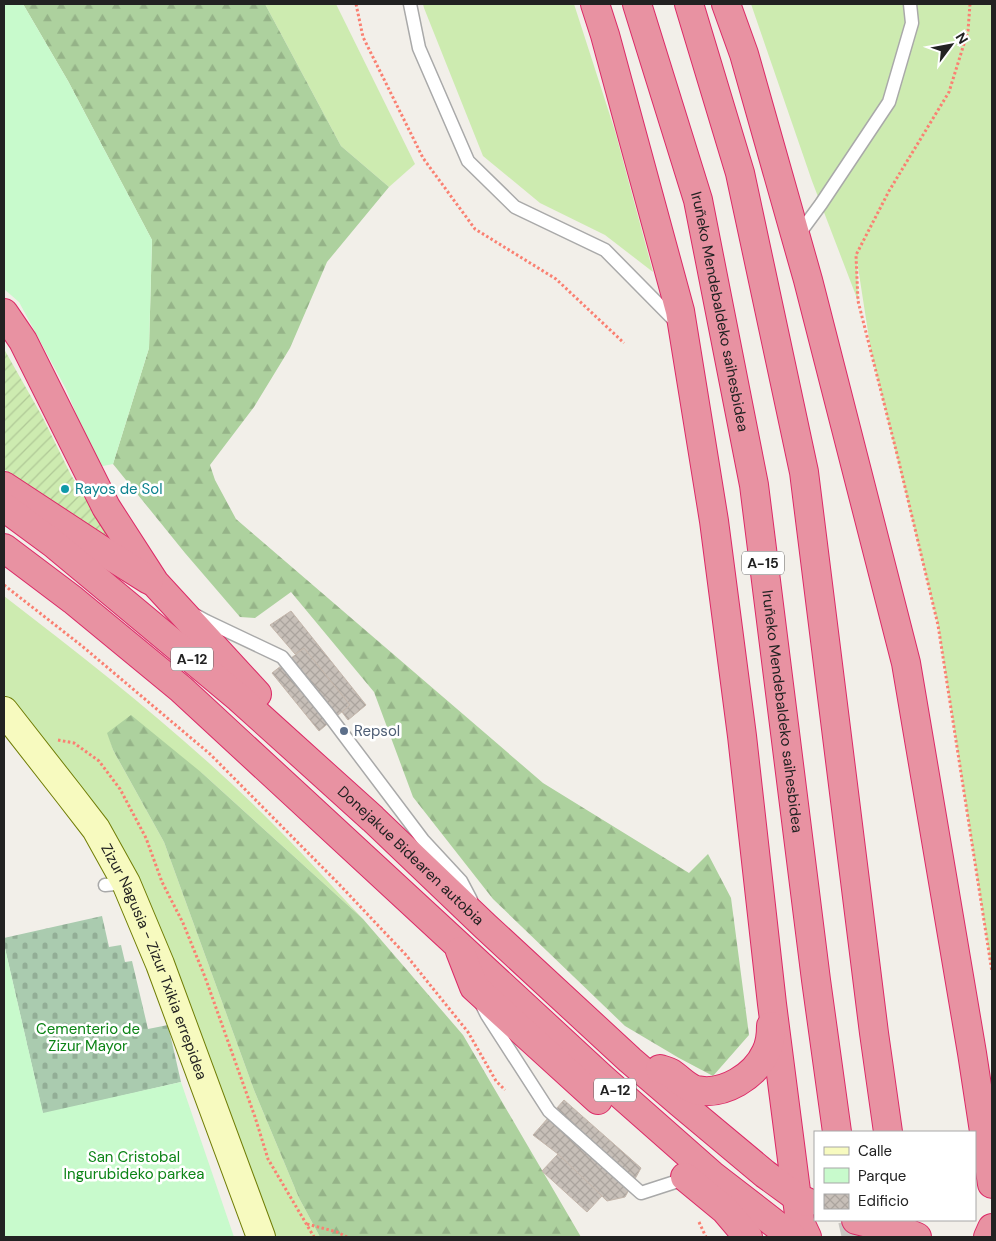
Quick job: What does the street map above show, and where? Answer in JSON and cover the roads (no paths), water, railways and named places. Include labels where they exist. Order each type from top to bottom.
[{"type":"highway","points":[[594,4],[605,35],[677,301],[682,329],[714,521],[742,736],[772,1004],[806,1202],[800,1222],[807,1237]]},
{"type":"highway","name":"Iruñeko Mendebaldeko saihesbidea","points":[[637,4],[698,200],[754,485],[837,1131]]},
{"type":"highway","points":[[689,4],[740,173],[804,472],[888,1131]]},
{"type":"highway","points":[[726,4],[744,54],[808,280],[906,663],[972,1053],[992,1184]]},
{"type":"highway","points":[[4,312],[23,341],[106,507],[163,592],[373,819]]},
{"type":"highway","points":[[4,486],[163,592]]},
{"type":"highway","name":"Donejakue Bidearen autobia","points":[[4,507],[54,544],[232,692],[373,819],[630,1060],[758,1168],[806,1202]]},
{"type":"highway","name":"A-12","points":[[4,548],[73,600],[181,689],[602,1078],[712,1175],[792,1237]]},
{"type":"highway","points":[[458,945],[474,987],[583,1087],[725,1210],[748,1237]]},
{"type":"highway","points":[[630,1060],[670,1072],[685,1085],[696,1090],[716,1091],[729,1087],[748,1075],[758,1065],[766,1052],[771,1038],[772,1004]]},
{"type":"highway","points":[[860,1221],[905,1232],[917,1237]]},
{"type":"highway","points":[[988,1237],[992,1228]]},
{"type":"street","name":"Zizur Nagusia - Zizur Txikia errepidea","points":[[4,711],[96,829],[115,884],[160,964],[261,1237]]},
{"type":"lane","points":[[410,4],[419,48],[468,161],[515,207],[605,250],[682,329]]},
{"type":"lane","points":[[796,238],[890,102],[912,23],[910,4]]},
{"type":"lane","points":[[163,592],[206,621],[282,657],[328,714],[423,840],[460,881],[485,926]]},
{"type":"lane","points":[[474,987],[486,1015],[549,1111],[640,1193],[686,1177]]},
{"type":"tunnel","points":[[852,1221],[856,1237]]},
{"type":"place","name":"Rayos de Sol","points":[[65,489]]},
{"type":"place","name":"Repsol","points":[[344,731]]},
{"type":"park label","name":"Cementerio de Zizur Mayor","points":[[88,1038]]},
{"type":"park label","name":"San Cristobal Ingurubideko parkea","points":[[134,1166]]}]
